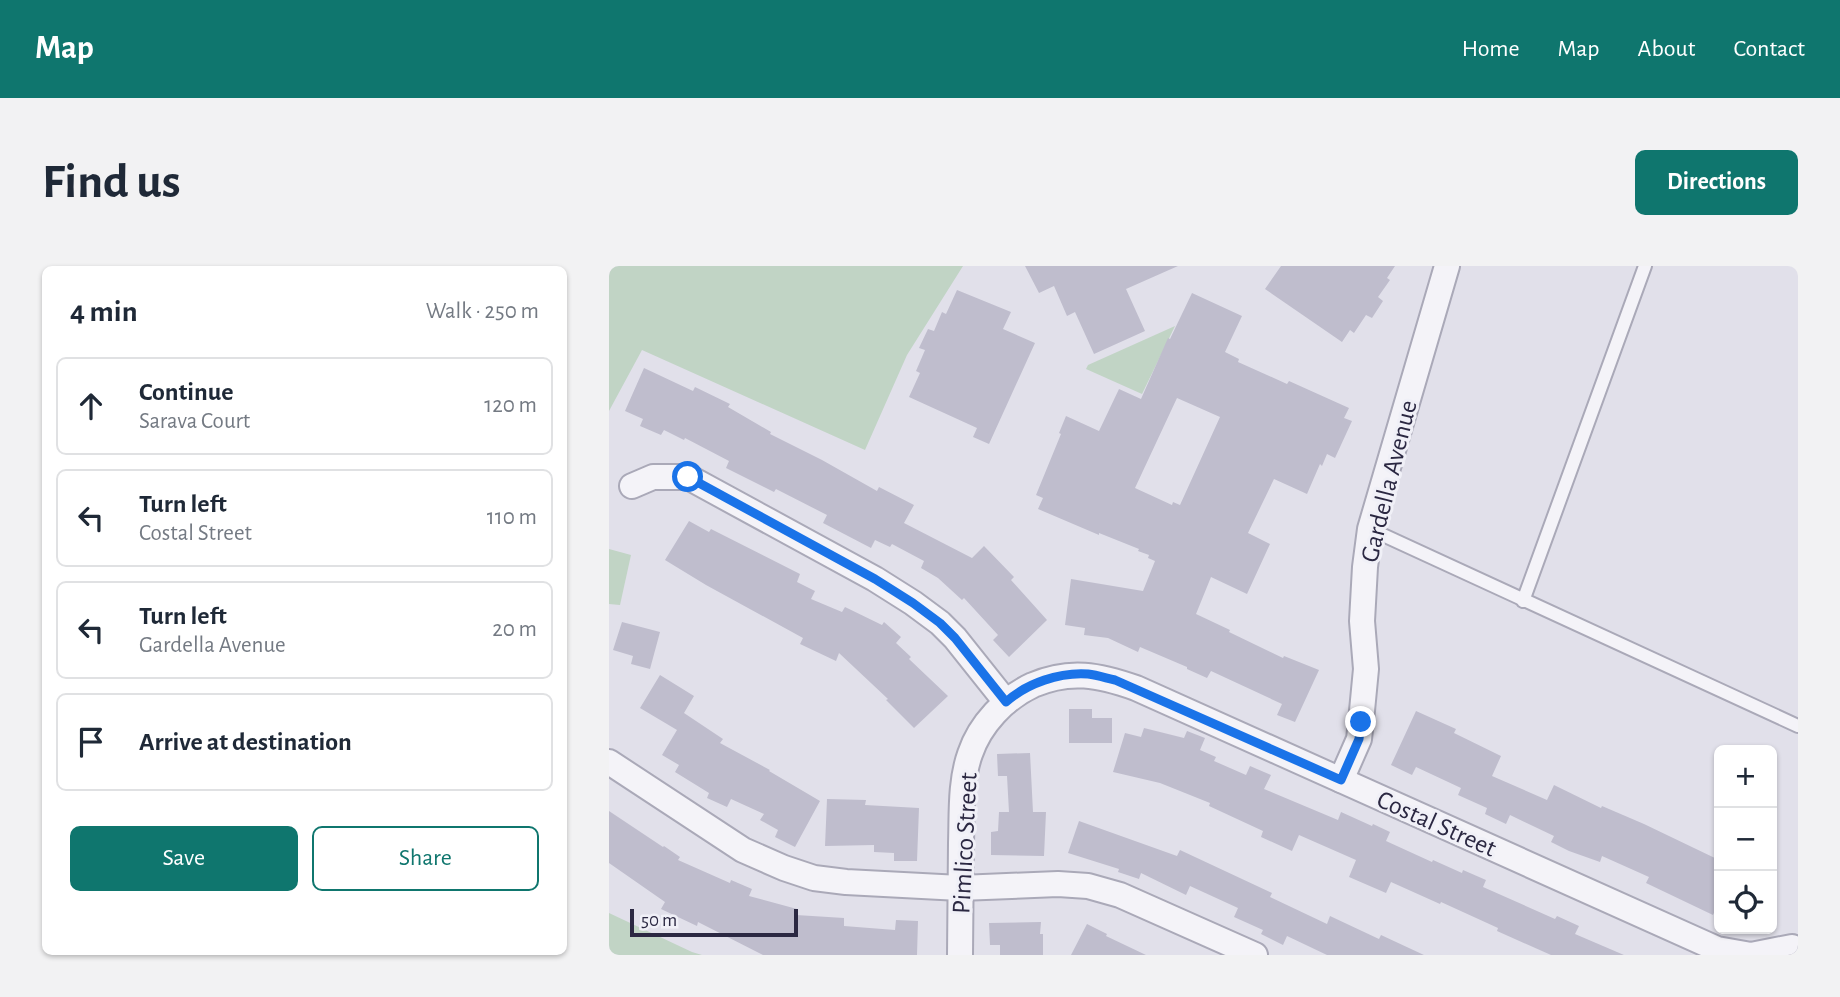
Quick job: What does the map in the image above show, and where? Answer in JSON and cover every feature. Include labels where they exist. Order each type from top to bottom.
[{"type":"street","name":"Gardella Avenue","points":[[1341,780],[1359,739],[1361,722],[1366,669],[1362,621],[1370,529],[1447,266]]},
{"type":"street","points":[[632,486],[653,477],[688,477],[875,579],[940,623],[968,653],[1006,702]]},
{"type":"street","name":"Costal Street","points":[[1006,702],[1017,693],[1041,682],[1066,675],[1089,674],[1115,680],[1717,949],[1751,955],[1792,947]]},
{"type":"street","name":"Pimlico Street","points":[[960,955],[962,794],[970,753],[987,722],[1006,702]]},
{"type":"street","points":[[609,762],[743,850],[784,868],[814,877],[846,882],[961,888],[1058,884],[1089,886],[1120,895],[1255,955]]},
{"type":"lane","points":[[1523,601],[1645,266]]},
{"type":"lane","points":[[1370,529],[1798,726]]},
{"type":"green space","points":[[609,266],[963,266],[907,355],[865,450],[642,350],[609,411]]},
{"type":"green space","points":[[1175,326],[1142,394],[1086,369],[1088,365]]},
{"type":"green space","points":[[609,549],[631,555],[620,605],[609,604]]},
{"type":"green space","points":[[609,913],[692,952],[702,955],[609,955]]},
{"type":"building","points":[[1025,266],[1178,266],[1126,289],[1145,331],[1094,354],[1075,312],[1067,316],[1054,286],[1039,293]]},
{"type":"building","points":[[1281,266],[1395,266],[1387,278],[1390,280],[1378,297],[1383,301],[1372,318],[1366,315],[1354,333],[1350,330],[1342,342],[1265,289]]},
{"type":"building","points":[[957,290],[1011,312],[1003,329],[1035,343],[989,444],[973,437],[977,428],[909,397],[920,373],[916,371],[925,350],[919,348],[928,329],[934,331],[942,312],[946,314]]},
{"type":"building","points":[[1192,293],[1242,316],[1225,352],[1239,359],[1238,362],[1349,408],[1344,418],[1352,421],[1335,458],[1327,454],[1307,494],[1274,479],[1248,533],[1270,544],[1247,594],[1211,577],[1196,614],[1283,658],[1284,656],[1319,670],[1295,722],[1277,715],[1282,704],[1211,671],[1207,678],[1140,647],[1138,652],[1108,638],[1084,635],[1085,628],[1065,625],[1071,579],[1143,591],[1155,561],[1148,558],[1149,555],[1138,551],[1139,549],[1038,509],[1043,498],[1036,495],[1066,416],[1099,431],[1119,389],[1141,399],[1168,338],[1170,339]],"holes":[[[1177,398],[1220,417],[1180,505],[1173,502],[1172,505],[1135,488]]]},
{"type":"building","points":[[644,368],[693,391],[695,387],[730,404],[728,407],[771,432],[770,434],[877,491],[879,487],[914,505],[904,523],[972,558],[984,546],[1014,577],[1011,580],[1047,620],[1009,657],[993,640],[998,635],[964,598],[962,600],[938,578],[921,568],[924,561],[892,544],[890,547],[875,540],[871,548],[823,523],[827,515],[726,468],[729,461],[685,438],[684,440],[664,430],[661,435],[640,426],[643,419],[625,411]]},
{"type":"building","points":[[689,521],[709,532],[711,529],[800,574],[797,582],[815,591],[811,599],[842,612],[845,607],[882,625],[884,622],[901,637],[896,643],[911,657],[909,659],[948,696],[914,728],[886,700],[888,699],[839,653],[836,661],[800,644],[803,638],[665,560]]},
{"type":"building","points":[[622,622],[660,632],[650,669],[631,664],[633,656],[613,650]]},
{"type":"building","points":[[660,675],[694,696],[684,713],[723,739],[720,743],[820,801],[795,847],[775,837],[778,830],[760,820],[764,814],[731,799],[727,807],[707,798],[709,793],[675,772],[679,765],[662,755],[677,730],[640,708]]},
{"type":"building","points":[[1069,709],[1092,709],[1092,718],[1112,718],[1112,743],[1069,743]]},
{"type":"building","points":[[1416,711],[1456,729],[1454,733],[1501,756],[1492,776],[1547,800],[1554,785],[1714,858],[1713,915],[1646,883],[1649,877],[1602,856],[1600,862],[1569,851],[1551,842],[1554,836],[1510,815],[1506,824],[1485,814],[1487,808],[1458,795],[1461,788],[1416,767],[1412,775],[1391,765]]},
{"type":"building","points":[[1144,728],[1184,738],[1187,731],[1205,738],[1200,750],[1216,757],[1214,761],[1246,775],[1250,766],[1271,775],[1264,789],[1338,820],[1341,812],[1372,826],[1373,824],[1390,832],[1386,841],[1432,862],[1433,860],[1462,873],[1463,870],[1486,880],[1483,887],[1555,919],[1557,916],[1579,926],[1575,934],[1624,955],[1551,955],[1497,931],[1498,928],[1391,882],[1386,893],[1349,877],[1356,860],[1299,835],[1292,851],[1261,837],[1263,831],[1209,806],[1210,803],[1160,783],[1113,772],[1125,733],[1141,737]]},
{"type":"building","points":[[1030,753],[1033,812],[1046,812],[1044,856],[991,855],[991,832],[998,831],[999,812],[1009,812],[1007,776],[998,776],[997,754]]},
{"type":"building","points":[[827,799],[866,800],[865,805],[919,808],[917,861],[894,861],[894,853],[874,852],[874,845],[825,846]]},
{"type":"building","points":[[609,811],[680,857],[678,860],[730,883],[731,880],[752,889],[749,896],[797,909],[796,915],[844,918],[844,926],[895,930],[896,920],[918,921],[917,955],[763,955],[698,922],[697,926],[661,909],[665,902],[609,863]]},
{"type":"building","points":[[1079,821],[1177,856],[1180,850],[1272,893],[1270,897],[1327,924],[1330,916],[1379,939],[1381,935],[1424,955],[1327,955],[1287,936],[1283,945],[1261,934],[1263,930],[1234,917],[1238,908],[1190,886],[1186,895],[1141,873],[1139,879],[1118,872],[1119,869],[1068,853]]},
{"type":"building","points":[[1041,922],[1043,955],[1000,955],[1000,945],[990,945],[989,923]]},
{"type":"building","points":[[1087,924],[1107,934],[1106,936],[1146,955],[1071,955]]},
{"type":"route","points":[[688,477],[875,579],[913,603],[955,638],[1006,702],[1017,693],[1041,682],[1066,675],[1089,674],[1115,680],[1341,780],[1359,739],[1361,722]]}]
